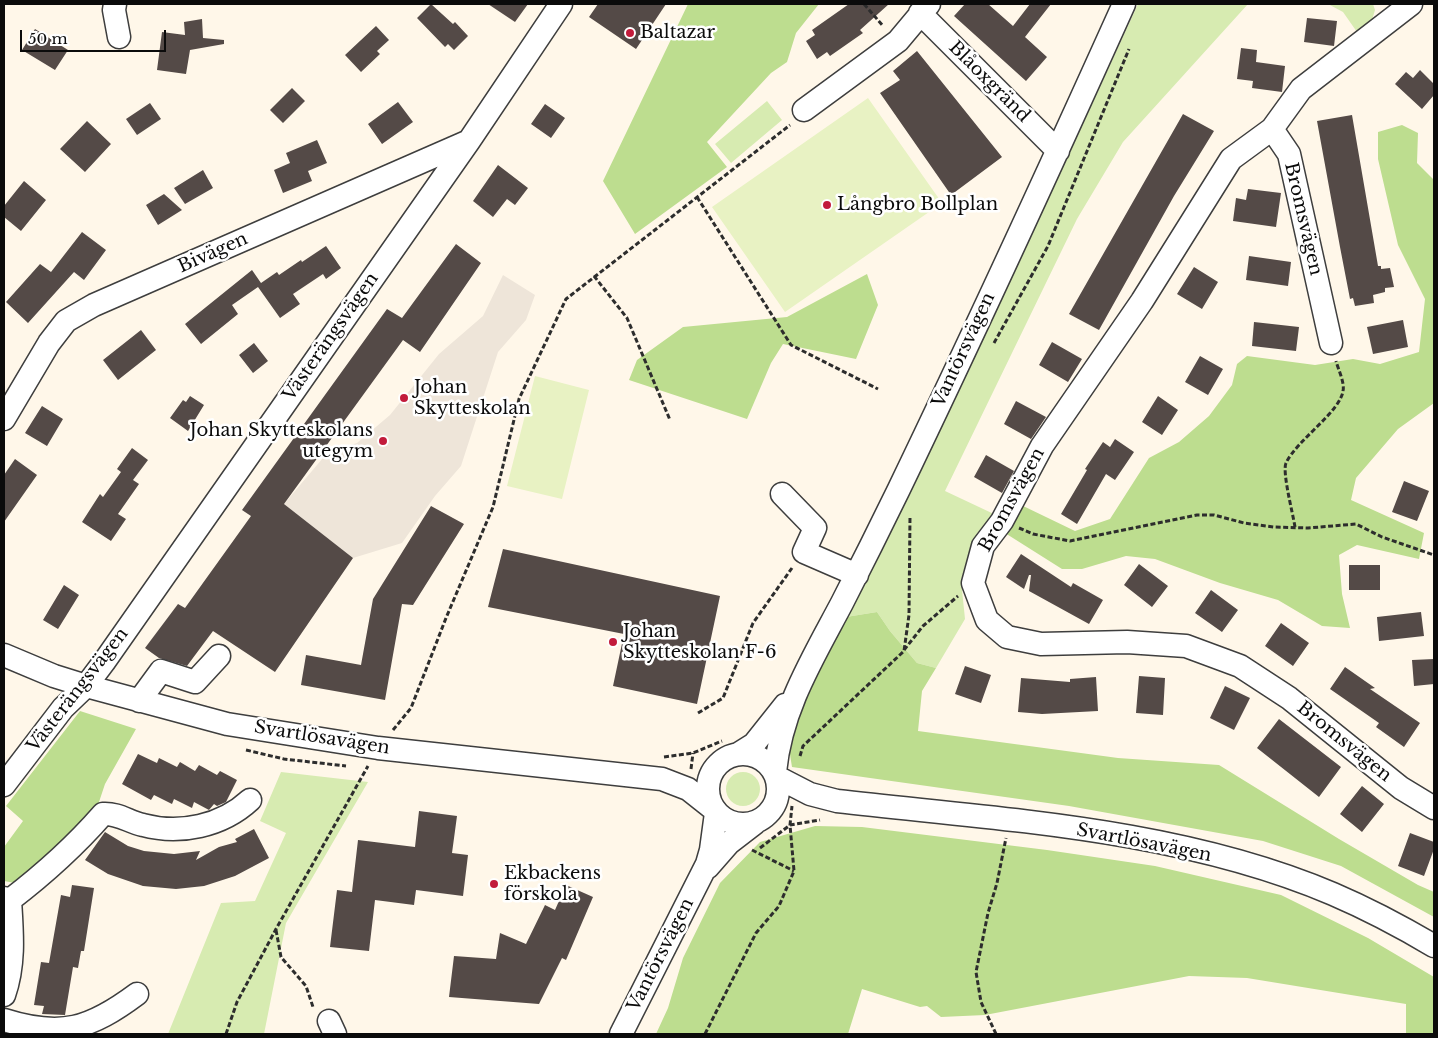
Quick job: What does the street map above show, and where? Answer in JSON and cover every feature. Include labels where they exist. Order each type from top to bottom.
[{"type":"street","points":[[115,4],[114,10],[119,37]]},
{"type":"street","name":"Västerängsvägen","points":[[4,785],[63,708],[86,686],[469,141],[561,4]]},
{"type":"street","name":"Vantörsvägen","points":[[732,756],[754,744],[794,692],[857,575],[1058,150],[1124,4]]},
{"type":"street","name":"Bromsvägen","points":[[1411,4],[1301,90],[1272,129],[1231,159],[1142,301],[1042,446],[1002,521],[983,546],[973,583],[986,620],[1007,637],[1041,644],[1127,642],[1186,646],[1240,666],[1289,698],[1401,788],[1434,808]]},
{"type":"street","points":[[804,110],[898,41],[924,9]]},
{"type":"street","name":"Blåoxgränd","points":[[924,9],[1058,150]]},
{"type":"street","name":"Bromsvägen","points":[[1272,129],[1289,154],[1332,343]]},
{"type":"street","name":"Bivägen","points":[[4,419],[49,342],[66,321],[94,305],[469,141]]},
{"type":"street","points":[[782,494],[815,528],[804,552],[857,575]]},
{"type":"street","name":"Svartlösavägen","points":[[4,655],[54,676],[86,686],[227,724],[378,748],[653,767],[690,773],[732,756]]},
{"type":"street","points":[[139,701],[161,671],[195,682],[219,656]]},
{"type":"street","name":"Vantörsvägen","points":[[776,774],[782,729],[794,692]]},
{"type":"street","points":[[732,756],[761,758],[776,774],[778,798],[760,821],[731,823],[714,810],[708,786],[711,775],[717,765],[732,756]]},
{"type":"street","name":"Svartlösavägen","points":[[653,767],[688,789],[714,810]]},
{"type":"street","name":"Svartlösavägen","points":[[776,774],[810,794],[832,810]]},
{"type":"street","points":[[4,995],[12,956],[7,899],[75,846],[103,814],[114,814],[133,823],[157,829],[200,827],[237,813],[250,800]]},
{"type":"street","name":"Svartlösavägen","points":[[760,821],[792,806],[810,802],[832,810],[1007,834],[1084,830],[1177,847],[1264,870],[1333,894],[1434,946]]},
{"type":"street","name":"Vantörsvägen","points":[[621,1034],[668,936],[701,876],[711,850],[714,810]]},
{"type":"street","name":"Vantörsvägen","points":[[701,876],[729,843],[760,821]]},
{"type":"street","points":[[4,1020],[28,1029],[51,1032],[72,1028],[93,1023],[137,994]]},
{"type":"path","points":[[864,4],[898,41]]},
{"type":"path","points":[[989,350],[1048,246],[1132,40]]},
{"type":"path","points":[[226,1034],[238,1002],[276,929],[378,748],[411,708],[493,507],[519,400],[566,299],[794,123],[804,110]]},
{"type":"path","points":[[697,197],[792,345],[878,389]]},
{"type":"path","points":[[594,276],[627,318],[670,420]]},
{"type":"path","points":[[1295,527],[1291,499],[1285,480],[1286,464],[1315,427],[1336,406],[1344,390],[1332,343]]},
{"type":"path","points":[[904,650],[909,615],[910,509]]},
{"type":"path","points":[[1002,521],[1033,534],[1070,541],[1197,516],[1214,515],[1244,524],[1295,527],[1356,524],[1382,536],[1434,555]]},
{"type":"path","points":[[698,713],[723,698],[753,623],[804,552]]},
{"type":"path","points":[[798,763],[804,746],[904,650],[923,626],[973,583]]},
{"type":"path","points":[[653,767],[693,753]]},
{"type":"path","points":[[705,1034],[756,933],[779,906],[794,871],[790,825],[811,820],[832,810]]},
{"type":"path","points":[[996,1034],[981,1002],[976,972],[1007,834]]},
{"type":"path","points":[[749,848],[794,871]]},
{"type":"path","points":[[276,929],[280,957],[306,986],[317,1018],[332,1028]]},
{"type":"green space","points":[[688,4],[819,4],[796,33],[787,62],[771,73],[707,142],[727,167],[635,234],[603,181]]},
{"type":"green space","points":[[1138,4],[1248,4],[1123,142],[1077,219],[945,491],[996,515],[978,532],[961,580],[965,619],[936,668],[917,663],[877,612],[846,617],[1017,267]]},
{"type":"green space","points":[[1328,4],[1373,4],[1375,10],[1372,20],[1357,32],[1343,12]]},
{"type":"green space","name":"Långbro Bollplan","points":[[868,98],[942,203],[785,312],[712,207]]},
{"type":"green space","points":[[767,101],[782,120],[731,163],[715,144]]},
{"type":"green space","points":[[1402,125],[1418,133],[1417,163],[1434,180],[1434,403],[1398,429],[1356,478],[1351,500],[1424,533],[1419,559],[1357,545],[1339,555],[1342,594],[1350,628],[1322,626],[1278,600],[1220,583],[1155,559],[1126,556],[1082,569],[1062,569],[1005,533],[1019,504],[1075,531],[1110,519],[1149,458],[1179,442],[1209,416],[1232,385],[1237,364],[1247,356],[1315,365],[1353,359],[1380,364],[1419,352],[1425,299],[1398,245],[1378,159],[1378,132]]},
{"type":"green space","points":[[867,274],[878,305],[856,359],[783,344],[771,363],[747,419],[629,380],[637,360],[683,327],[787,317]]},
{"type":"green space","points":[[535,376],[589,390],[562,499],[507,486]]},
{"type":"green space","points":[[877,612],[917,663],[936,668],[922,691],[918,731],[1118,758],[1219,765],[1339,839],[1418,885],[1434,892],[1434,917],[1341,866],[1263,841],[1069,806],[792,767],[787,736],[802,697],[846,617]]},
{"type":"green space","points":[[80,711],[136,729],[105,784],[94,817],[15,883],[4,881],[4,847],[23,821],[6,806]]},
{"type":"green space","points":[[281,772],[368,782],[286,923],[264,1034],[168,1034],[221,903],[255,901],[286,833],[260,821]]},
{"type":"green space","points":[[743,772],[755,777],[760,789],[755,801],[743,806],[731,801],[726,789],[731,777]]},
{"type":"green space","points":[[815,826],[862,827],[1047,850],[1155,866],[1281,895],[1368,938],[1434,977],[1434,1034],[1406,1034],[1406,1004],[1247,978],[1189,976],[985,1015],[941,1017],[927,1006],[920,1007],[862,989],[848,1034],[656,1034],[668,1008],[683,958],[720,883],[760,842]]},
{"type":"shaded area","points":[[503,275],[535,295],[526,320],[498,352],[461,466],[435,496],[402,543],[353,558],[284,504],[328,452],[357,443],[390,415],[439,354],[483,316]]},
{"type":"building","points":[[431,4],[453,24],[455,22],[468,36],[454,50],[448,44],[445,47],[417,18]]},
{"type":"building","points":[[488,4],[528,4],[515,22]]},
{"type":"building","name":"Baltazar","points":[[598,4],[666,4],[636,49],[589,17]]},
{"type":"building","points":[[849,4],[889,4],[860,30],[863,33],[830,56],[827,52],[817,59],[806,41],[815,35],[812,30]]},
{"type":"building","points":[[965,4],[988,4],[1013,26],[1030,4],[1051,4],[1025,37],[1047,57],[1026,81],[954,16]]},
{"type":"building","points":[[1307,18],[1337,21],[1334,46],[1304,42]]},
{"type":"building","points":[[202,19],[203,38],[224,40],[224,44],[190,50],[186,74],[157,70],[162,32],[185,35],[184,22]]},
{"type":"building","points":[[376,26],[389,40],[377,51],[380,54],[361,72],[345,55]]},
{"type":"building","points":[[35,29],[68,50],[55,70],[22,50]]},
{"type":"building","points":[[1241,48],[1257,50],[1256,62],[1285,66],[1282,92],[1252,88],[1253,81],[1237,79]]},
{"type":"building","points":[[917,51],[1002,157],[951,195],[880,93],[900,80],[893,71]]},
{"type":"building","points":[[1420,70],[1434,84],[1434,95],[1422,109],[1395,84],[1406,72],[1413,78]]},
{"type":"building","points":[[292,88],[305,101],[283,123],[270,110]]},
{"type":"building","points":[[398,102],[413,122],[382,144],[368,124]]},
{"type":"building","points":[[150,103],[161,119],[137,135],[126,119]]},
{"type":"building","points":[[545,104],[565,118],[551,138],[531,124]]},
{"type":"building","points":[[1183,114],[1214,131],[1174,196],[1099,330],[1069,314]]},
{"type":"building","points":[[1352,115],[1378,266],[1381,266],[1381,269],[1390,268],[1394,287],[1385,288],[1385,292],[1373,295],[1374,303],[1355,306],[1353,298],[1350,299],[1317,121]]},
{"type":"building","points":[[87,121],[111,144],[85,172],[60,149]]},
{"type":"building","points":[[317,140],[327,163],[308,171],[312,181],[283,193],[274,170],[290,163],[286,153]]},
{"type":"building","points":[[498,165],[528,188],[515,205],[507,199],[493,217],[473,201]]},
{"type":"building","points":[[203,170],[213,188],[185,204],[174,188]]},
{"type":"building","points":[[24,181],[46,200],[21,231],[4,217],[4,206]]},
{"type":"building","points":[[1248,189],[1281,193],[1276,227],[1233,221],[1236,198],[1246,200]]},
{"type":"building","points":[[164,194],[182,210],[158,225],[146,205]]},
{"type":"building","points":[[82,232],[106,250],[84,280],[74,272],[28,323],[6,302],[40,264],[51,272]]},
{"type":"building","points":[[456,244],[481,263],[420,352],[403,340],[284,504],[353,558],[275,672],[213,631],[187,666],[159,658],[145,648],[178,604],[185,608],[251,516],[242,510],[387,309],[402,318]]},
{"type":"building","points":[[326,246],[341,268],[326,279],[323,274],[293,294],[300,304],[280,318],[258,287],[232,305],[238,314],[201,344],[185,324],[252,270],[261,283],[277,272],[279,275],[301,260],[302,262]]},
{"type":"building","points":[[1249,256],[1291,262],[1288,286],[1246,280]]},
{"type":"building","points":[[1194,267],[1218,282],[1202,309],[1177,294]]},
{"type":"building","points":[[1403,320],[1408,347],[1373,354],[1367,327]]},
{"type":"building","points":[[1254,322],[1299,327],[1296,351],[1252,346]]},
{"type":"building","points":[[141,330],[156,350],[118,380],[103,360]]},
{"type":"building","points":[[1052,342],[1082,359],[1068,382],[1039,365]]},
{"type":"building","points":[[254,343],[268,361],[253,373],[239,355]]},
{"type":"building","points":[[1200,356],[1223,369],[1208,395],[1185,382]]},
{"type":"building","points":[[190,396],[204,405],[188,431],[170,418],[183,400],[186,402]]},
{"type":"building","points":[[1158,396],[1178,410],[1162,435],[1142,422]]},
{"type":"building","points":[[1016,401],[1046,417],[1031,439],[1004,424]]},
{"type":"building","points":[[42,406],[63,419],[47,446],[25,433]]},
{"type":"building","points":[[1115,439],[1134,452],[1115,480],[1106,474],[1077,524],[1061,514],[1087,470],[1085,469],[1103,442],[1110,447]]},
{"type":"building","points":[[132,448],[148,460],[133,480],[139,484],[118,514],[126,519],[111,541],[82,522],[100,494],[103,497],[121,472],[117,469]]},
{"type":"building","points":[[986,455],[1014,471],[1002,493],[974,477]]},
{"type":"building","points":[[15,459],[37,475],[4,522],[4,475]]},
{"type":"building","points":[[1404,481],[1429,491],[1417,521],[1392,512]]},
{"type":"building","points":[[431,506],[464,524],[413,605],[402,604],[385,700],[301,685],[306,655],[361,665],[373,599]]},
{"type":"building","name":"Johan Skytteskolan F-6","points":[[503,549],[720,596],[697,704],[613,686],[624,634],[488,607]]},
{"type":"building","points":[[1021,554],[1071,587],[1073,583],[1103,600],[1089,624],[1029,591],[1031,575],[1029,575],[1024,589],[1006,577]]},
{"type":"building","points":[[1139,564],[1168,586],[1152,607],[1124,585]]},
{"type":"building","points":[[1349,565],[1380,565],[1380,590],[1349,590]]},
{"type":"building","points":[[64,585],[79,595],[58,629],[43,620]]},
{"type":"building","points":[[1211,590],[1238,610],[1222,632],[1195,613]]},
{"type":"building","points":[[1421,612],[1424,636],[1379,641],[1377,617]]},
{"type":"building","points":[[1281,623],[1309,643],[1293,666],[1265,646]]},
{"type":"building","points":[[1434,659],[1434,684],[1414,686],[1412,660]]},
{"type":"building","points":[[965,666],[991,675],[981,703],[955,694]]},
{"type":"building","points":[[1345,667],[1375,688],[1370,689],[1420,723],[1404,747],[1376,727],[1379,723],[1330,689]]},
{"type":"building","points":[[1139,676],[1165,678],[1163,715],[1136,713]]},
{"type":"building","points":[[1096,677],[1098,711],[1042,714],[1018,712],[1021,678],[1070,682],[1070,679]]},
{"type":"building","points":[[1225,686],[1250,698],[1234,730],[1210,718]]},
{"type":"building","points":[[1279,719],[1341,767],[1319,797],[1257,748]]},
{"type":"building","points":[[138,754],[157,763],[159,758],[177,767],[180,762],[195,771],[199,765],[217,775],[220,771],[237,780],[226,802],[217,806],[214,804],[209,810],[194,802],[192,808],[174,799],[172,804],[154,795],[151,800],[122,784]]},
{"type":"building","points":[[1362,786],[1384,804],[1362,832],[1340,814]]},
{"type":"building","points":[[419,811],[457,816],[452,853],[468,855],[463,896],[416,890],[414,905],[375,900],[369,951],[330,947],[337,890],[352,892],[358,840],[415,847]]},
{"type":"building","points":[[254,829],[269,858],[235,876],[204,886],[176,889],[143,886],[108,874],[85,860],[105,832],[128,846],[144,851],[174,854],[200,851],[196,860],[219,847],[237,842],[235,839]]},
{"type":"building","points":[[1410,833],[1434,842],[1434,849],[1424,876],[1398,866]]},
{"type":"building","points":[[72,885],[94,888],[84,951],[81,951],[78,968],[73,967],[65,1015],[42,1014],[44,1006],[34,1005],[41,962],[49,963],[61,895],[70,897]]},
{"type":"building","points":[[566,885],[593,897],[566,960],[562,958],[539,1004],[449,997],[454,956],[496,959],[500,933],[526,944],[545,905],[555,910]]},
{"type":"place","name":"Baltazar","points":[[630,33]]},
{"type":"place","name":"Långbro Bollplan","points":[[827,205]]},
{"type":"place","name":"Johan Skytteskolan","points":[[404,398]]},
{"type":"place","name":"Johan Skytteskolans utegym","points":[[383,441]]},
{"type":"place","name":"Johan Skytteskolan F-6","points":[[613,642]]},
{"type":"place","name":"Ekbackens förskola","points":[[494,884]]}]
